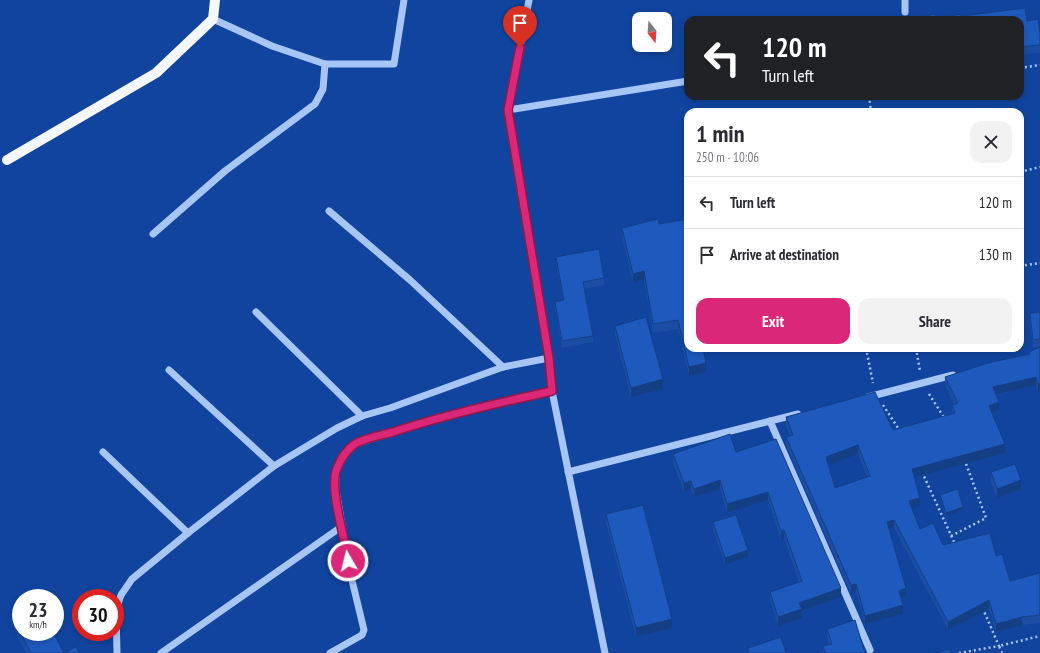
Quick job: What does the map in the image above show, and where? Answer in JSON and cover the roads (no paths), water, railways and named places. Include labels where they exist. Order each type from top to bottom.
[{"type":"main road","points":[[7,160],[156,73],[213,19],[215,0]]},
{"type":"street","points":[[213,19],[272,46],[325,64],[394,64],[404,0]]},
{"type":"street","points":[[529,0],[508,110],[549,358],[552,391],[605,653]]},
{"type":"street","points":[[905,0],[905,12]]},
{"type":"street","points":[[153,234],[225,171],[315,104],[323,89],[325,64]]},
{"type":"street","points":[[508,110],[684,83]]},
{"type":"street","points":[[329,210],[410,280],[503,367]]},
{"type":"street","points":[[256,312],[362,416]]},
{"type":"street","points":[[117,653],[116,610],[121,595],[132,580],[188,532],[274,466],[337,428],[362,416],[390,408],[503,367],[549,358]]},
{"type":"street","points":[[169,370],[274,466]]},
{"type":"street","points":[[860,399],[961,374]]},
{"type":"street","points":[[330,653],[362,635],[364,630],[350,572],[345,539],[341,527],[336,490],[336,473],[341,458],[356,444],[436,418],[552,391]]},
{"type":"street","points":[[568,472],[808,412]]},
{"type":"street","points":[[770,421],[870,650]]},
{"type":"street","points":[[103,452],[188,532]]},
{"type":"street","points":[[162,653],[341,527]]}]
